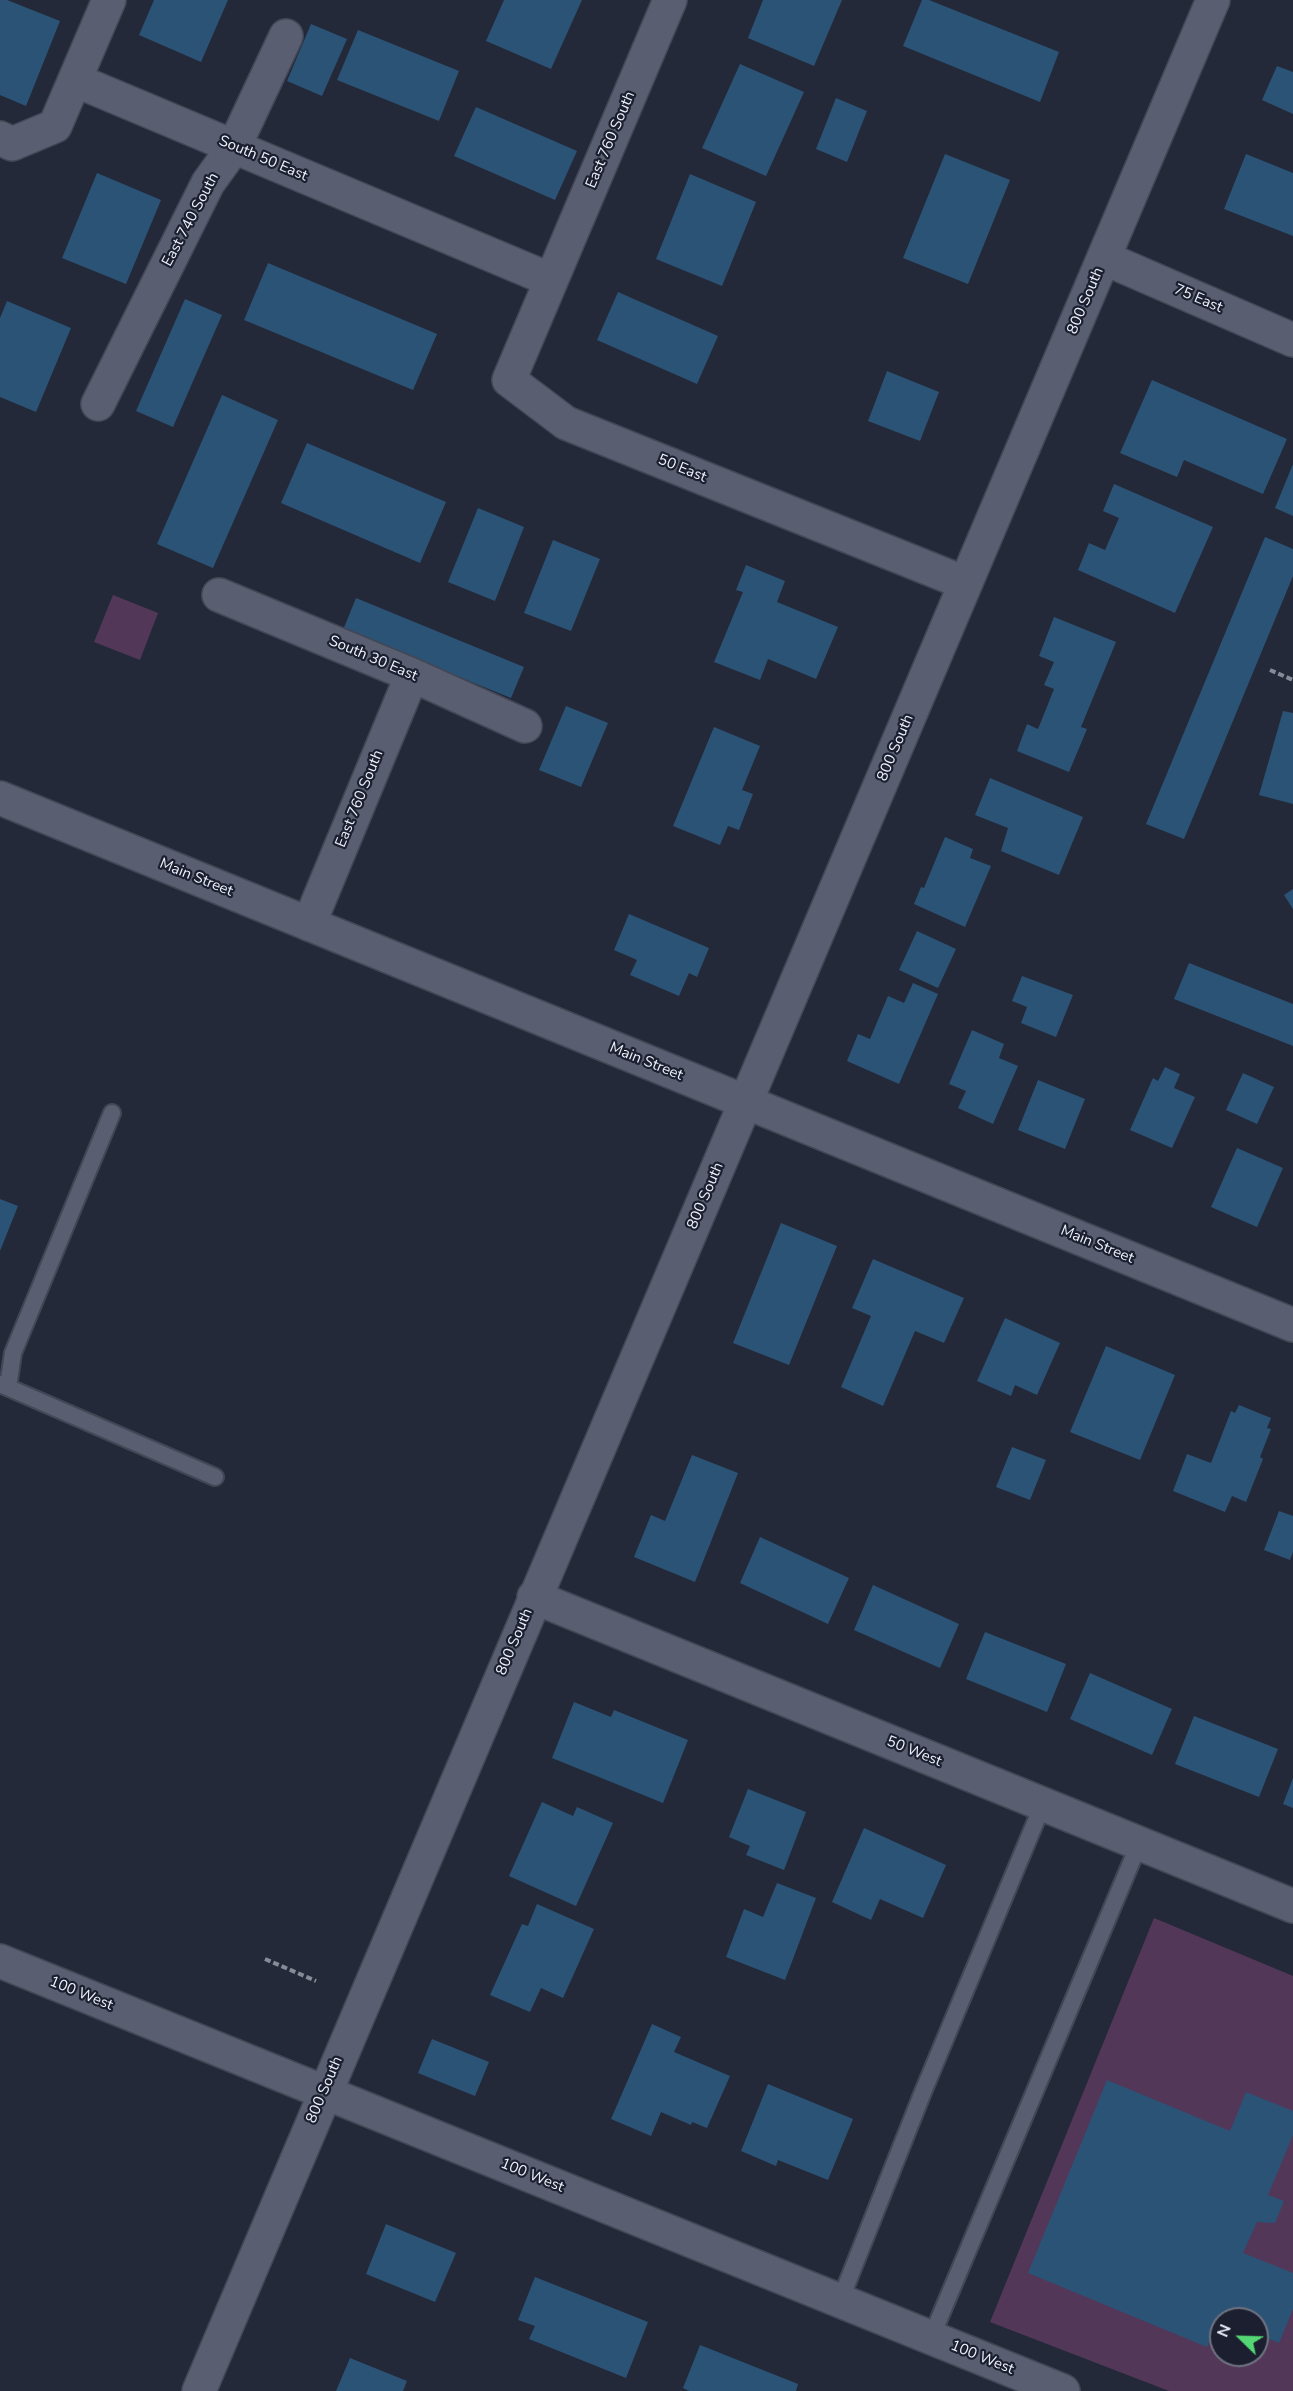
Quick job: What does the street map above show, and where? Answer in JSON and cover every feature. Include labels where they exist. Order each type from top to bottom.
[{"type":"street","points":[[0,138],[12,144],[55,126],[109,0]]},
{"type":"street","name":"East 760 South","points":[[551,280],[670,0]]},
{"type":"street","name":"800 South","points":[[199,2391],[1213,0]]},
{"type":"street","name":"East 740 South","points":[[98,404],[208,183],[234,147],[286,36]]},
{"type":"street","name":"South 50 East","points":[[75,80],[551,280]]},
{"type":"street","name":"75 East","points":[[1104,258],[1293,340]]},
{"type":"street","name":"50 East","points":[[551,280],[509,380],[566,423],[966,583]]},
{"type":"street","name":"South 30 East","points":[[219,595],[412,675],[525,726]]},
{"type":"street","name":"East 760 South","points":[[309,924],[412,675]]},
{"type":"street","name":"Main Street","points":[[0,798],[1293,1325]]},
{"type":"street","name":"50 West","points":[[534,1597],[1293,1906]]},
{"type":"street","name":"100 West","points":[[0,1961],[1063,2391]]},
{"type":"lane","points":[[112,1113],[13,1353],[4,1385],[215,1477]]},
{"type":"lane","points":[[840,2301],[923,2092],[1043,1804]]},
{"type":"lane","points":[[931,2338],[1139,1844]]},
{"type":"path","points":[[1270,670],[1293,680]]},
{"type":"path","points":[[265,1959],[316,1981]]},
{"type":"shaded area","points":[[113,595],[158,613],[140,660],[94,642]]},
{"type":"shaded area","points":[[1154,1918],[1293,1976],[1293,2391],[1169,2391],[990,2322]]},
{"type":"building","points":[[0,0],[7,0],[60,21],[26,106],[0,95]]},
{"type":"building","points":[[154,0],[228,0],[201,62],[139,35]]},
{"type":"building","points":[[504,0],[582,0],[551,69],[486,41]]},
{"type":"building","points":[[763,0],[842,0],[814,66],[748,38]]},
{"type":"building","points":[[922,0],[929,0],[1059,52],[1040,102],[903,46]]},
{"type":"building","points":[[311,24],[347,39],[322,96],[287,81]]},
{"type":"building","points":[[358,30],[459,71],[439,121],[337,80]]},
{"type":"building","points":[[740,64],[804,92],[766,176],[702,148]]},
{"type":"building","points":[[1277,66],[1293,72],[1293,114],[1262,100]]},
{"type":"building","points":[[836,98],[867,111],[847,162],[816,149]]},
{"type":"building","points":[[476,107],[577,151],[555,200],[454,156]]},
{"type":"building","points":[[945,154],[1010,180],[968,284],[903,258]]},
{"type":"building","points":[[1246,154],[1293,173],[1293,236],[1224,209]]},
{"type":"building","points":[[97,173],[161,200],[126,284],[62,258]]},
{"type":"building","points":[[690,174],[756,202],[722,286],[656,259]]},
{"type":"building","points":[[268,263],[437,334],[413,390],[244,320]]},
{"type":"building","points":[[618,292],[718,336],[697,384],[597,340]]},
{"type":"building","points":[[185,299],[222,315],[173,427],[136,411]]},
{"type":"building","points":[[7,301],[71,328],[36,412],[0,397],[0,318]]},
{"type":"building","points":[[887,371],[939,392],[920,441],[868,421]]},
{"type":"building","points":[[1152,380],[1287,439],[1263,494],[1184,460],[1177,477],[1120,453]]},
{"type":"building","points":[[222,395],[278,420],[213,568],[157,544]]},
{"type":"building","points":[[307,443],[446,502],[420,563],[281,503]]},
{"type":"building","points":[[1293,464],[1293,516],[1275,508]]},
{"type":"building","points":[[1114,484],[1213,527],[1175,613],[1078,570],[1089,543],[1105,550],[1119,518],[1103,511]]},
{"type":"building","points":[[478,508],[524,527],[495,601],[448,582]]},
{"type":"building","points":[[1265,537],[1293,549],[1293,576],[1184,839],[1146,824]]},
{"type":"building","points":[[553,540],[600,559],[571,631],[524,613]]},
{"type":"building","points":[[746,565],[785,581],[777,602],[838,627],[816,679],[768,659],[760,680],[714,662],[743,592],[736,590]]},
{"type":"building","points":[[356,598],[524,667],[511,698],[343,630]]},
{"type":"building","points":[[1054,617],[1116,642],[1081,727],[1087,729],[1069,772],[1017,751],[1027,724],[1038,729],[1054,689],[1044,685],[1054,662],[1039,656]]},
{"type":"building","points":[[566,706],[608,723],[581,787],[539,770]]},
{"type":"building","points":[[1283,711],[1293,713],[1293,804],[1259,795]]},
{"type":"building","points":[[714,727],[760,746],[742,790],[753,794],[739,830],[728,826],[720,845],[673,826]]},
{"type":"building","points":[[990,778],[1083,817],[1059,875],[1001,851],[1008,828],[975,815]]},
{"type":"building","points":[[945,837],[973,849],[970,858],[991,866],[965,927],[914,904],[921,887],[924,888]]},
{"type":"building","points":[[1293,889],[1293,909],[1284,895]]},
{"type":"building","points":[[629,914],[709,948],[697,977],[689,973],[679,996],[630,975],[637,960],[614,950]]},
{"type":"building","points":[[917,931],[956,949],[938,988],[899,970]]},
{"type":"building","points":[[1189,963],[1293,1004],[1293,1046],[1174,999]]},
{"type":"building","points":[[1022,976],[1073,995],[1056,1037],[1021,1023],[1027,1007],[1012,1001]]},
{"type":"building","points":[[913,983],[938,994],[899,1084],[847,1061],[858,1034],[870,1039],[888,996],[904,1003]]},
{"type":"building","points":[[972,1030],[1004,1044],[999,1058],[1018,1066],[993,1124],[958,1108],[966,1091],[949,1084]]},
{"type":"building","points":[[1165,1067],[1180,1074],[1174,1088],[1195,1097],[1172,1148],[1130,1130],[1153,1078],[1158,1081]]},
{"type":"building","points":[[1243,1073],[1274,1087],[1257,1124],[1226,1110]]},
{"type":"building","points":[[1038,1080],[1085,1099],[1065,1149],[1018,1130]]},
{"type":"building","points":[[1237,1148],[1283,1168],[1257,1227],[1211,1207]]},
{"type":"building","points":[[0,1199],[18,1206],[0,1251]]},
{"type":"building","points":[[781,1223],[837,1246],[789,1365],[733,1343]]},
{"type":"building","points":[[873,1259],[964,1298],[944,1343],[915,1331],[883,1406],[841,1387],[871,1316],[852,1308]]},
{"type":"building","points":[[1005,1318],[1060,1343],[1037,1395],[1015,1385],[1011,1396],[977,1381]]},
{"type":"building","points":[[1106,1346],[1175,1375],[1140,1460],[1070,1432]]},
{"type":"building","points":[[1239,1405],[1271,1418],[1267,1428],[1271,1429],[1260,1457],[1263,1459],[1246,1502],[1232,1496],[1225,1512],[1173,1491],[1187,1454],[1211,1463],[1231,1411],[1235,1413]]},
{"type":"building","points":[[1012,1447],[1046,1460],[1030,1500],[996,1487]]},
{"type":"building","points":[[692,1455],[738,1473],[695,1582],[634,1557],[651,1515],[665,1521]]},
{"type":"building","points":[[1279,1511],[1293,1516],[1293,1552],[1290,1560],[1264,1550]]},
{"type":"building","points":[[760,1537],[849,1578],[828,1624],[740,1583]]},
{"type":"building","points":[[873,1585],[959,1624],[940,1668],[854,1630]]},
{"type":"building","points":[[985,1632],[1066,1664],[1047,1712],[966,1679]]},
{"type":"building","points":[[1090,1673],[1172,1709],[1152,1755],[1070,1719]]},
{"type":"building","points":[[574,1702],[611,1717],[614,1710],[688,1740],[663,1803],[552,1758]]},
{"type":"building","points":[[1194,1716],[1278,1749],[1259,1797],[1175,1764]]},
{"type":"building","points":[[1293,1778],[1293,1808],[1283,1804]]},
{"type":"building","points":[[748,1789],[806,1812],[784,1870],[746,1855],[750,1846],[729,1837]]},
{"type":"building","points":[[542,1802],[573,1816],[577,1807],[613,1823],[576,1906],[509,1876]]},
{"type":"building","points":[[864,1828],[946,1865],[923,1918],[880,1899],[871,1920],[832,1902]]},
{"type":"building","points":[[777,1883],[816,1898],[785,1980],[726,1957],[744,1909],[763,1917]]},
{"type":"building","points":[[537,1904],[594,1929],[563,1998],[541,1988],[530,2012],[490,1995],[522,1924],[528,1926]]},
{"type":"building","points":[[652,2024],[681,2037],[674,2052],[730,2076],[707,2128],[692,2122],[691,2125],[661,2112],[651,2136],[611,2119]]},
{"type":"building","points":[[432,2039],[489,2062],[475,2096],[418,2073]]},
{"type":"building","points":[[1107,2080],[1230,2131],[1246,2092],[1293,2111],[1293,2135],[1268,2195],[1284,2201],[1275,2223],[1257,2222],[1243,2253],[1293,2273],[1293,2309],[1279,2343],[1269,2339],[1269,2307],[1209,2307],[1207,2347],[1028,2273]]},
{"type":"building","points":[[768,2084],[853,2119],[828,2180],[778,2160],[776,2166],[741,2151]]},
{"type":"building","points":[[386,2224],[456,2253],[435,2302],[366,2274]]},
{"type":"building","points":[[535,2277],[648,2322],[626,2378],[529,2339],[535,2326],[518,2320]]},
{"type":"building","points":[[700,2345],[798,2384],[796,2391],[689,2391],[683,2388]]},
{"type":"building","points":[[350,2358],[407,2381],[403,2391],[336,2391]]}]
